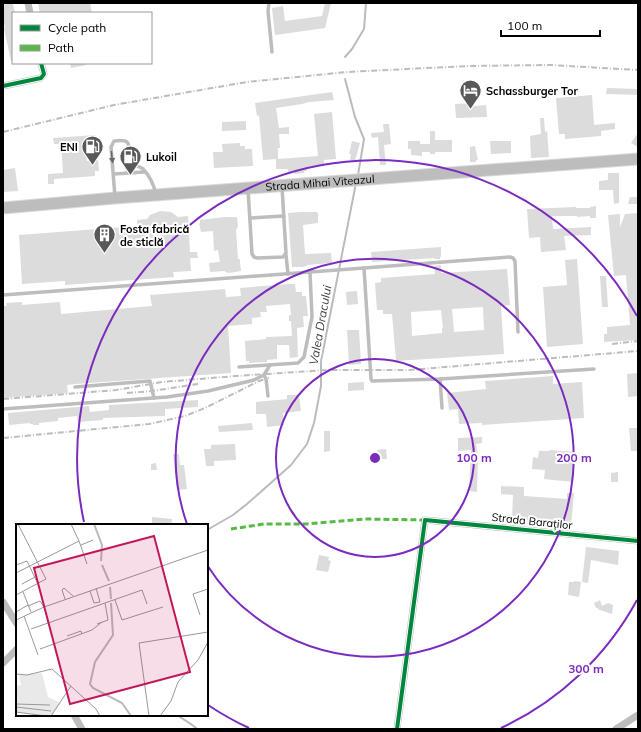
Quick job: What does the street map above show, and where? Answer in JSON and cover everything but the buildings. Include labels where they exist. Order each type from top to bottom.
[{"type":"highway","name":"Strada Mihai Viteazul","points":[[3,208],[115,198],[638,159]]},
{"type":"street","points":[[3,86],[41,78],[44,74],[41,64]]},
{"type":"street","name":"Strada Baraților","points":[[397,729],[424,520],[638,541]]},
{"type":"street","points":[[3,602],[16,622]]},
{"type":"street","points":[[3,663],[16,650]]},
{"type":"street","points":[[616,729],[638,715]]},
{"type":"street","points":[[75,716],[82,729]]},
{"type":"lane","points":[[269,3],[268,10],[272,52]]},
{"type":"lane","points":[[115,198],[111,147],[114,141],[127,142],[129,145],[130,161],[132,164],[139,166],[144,172],[154,187],[156,195]]},
{"type":"lane","points":[[114,174],[144,172]]},
{"type":"lane","points":[[282,186],[288,274]]},
{"type":"lane","points":[[248,188],[252,254],[257,258],[283,257],[286,255]]},
{"type":"lane","points":[[250,218],[284,216]]},
{"type":"lane","points":[[3,295],[513,258],[518,332]]},
{"type":"lane","points":[[364,268],[371,379],[375,382],[594,369]]},
{"type":"lane","points":[[239,367],[298,363],[304,357],[312,316],[310,272]]},
{"type":"lane","points":[[3,409],[154,398],[208,391],[230,387],[254,380],[264,375],[270,365]]},
{"type":"lane","points":[[264,375],[266,379],[268,396]]},
{"type":"lane","points":[[440,379],[442,408]]},
{"type":"lane","points":[[75,387],[150,381],[154,398]]},
{"type":"waterway","name":"Valea Dracului","points":[[345,57],[352,49],[364,29],[366,3]]},
{"type":"waterway","name":"Valea Dracului","points":[[345,79],[355,117],[364,139],[358,175]]},
{"type":"waterway","name":"Valea Dracului","points":[[208,529],[233,515],[247,504],[291,465],[307,444],[314,423],[321,386],[321,361],[356,183]]},
{"type":"waterway","name":"Valea Dracului","points":[[179,716],[197,729]]},
{"type":"railway","points":[[3,132],[114,105],[247,82],[347,72],[468,66],[551,65],[638,70]]},
{"type":"railway","points":[[612,344],[638,341]]},
{"type":"railway","points":[[3,399],[116,390],[162,382],[236,376],[327,370],[409,370],[638,351]]},
{"type":"railway","points":[[3,438],[149,424],[185,416],[205,408],[259,381],[269,378]]},
{"type":"railway","points":[[127,393],[198,384]]},
{"type":"marked path","points":[[231,529],[264,524],[307,524],[364,519],[425,520]]},
{"type":"cycle path","points":[[3,86],[41,78],[44,74],[41,64]]},
{"type":"cycle path","points":[[397,729],[425,520],[638,541]]},
{"type":"place","name":"Schassburger Tor","points":[[471,110]]},
{"type":"place","name":"ENI","points":[[93,166]]},
{"type":"place","name":"Lukoil","points":[[130,176]]},
{"type":"place","name":"Fosta fabrică de sticlă","points":[[105,254]]}]
